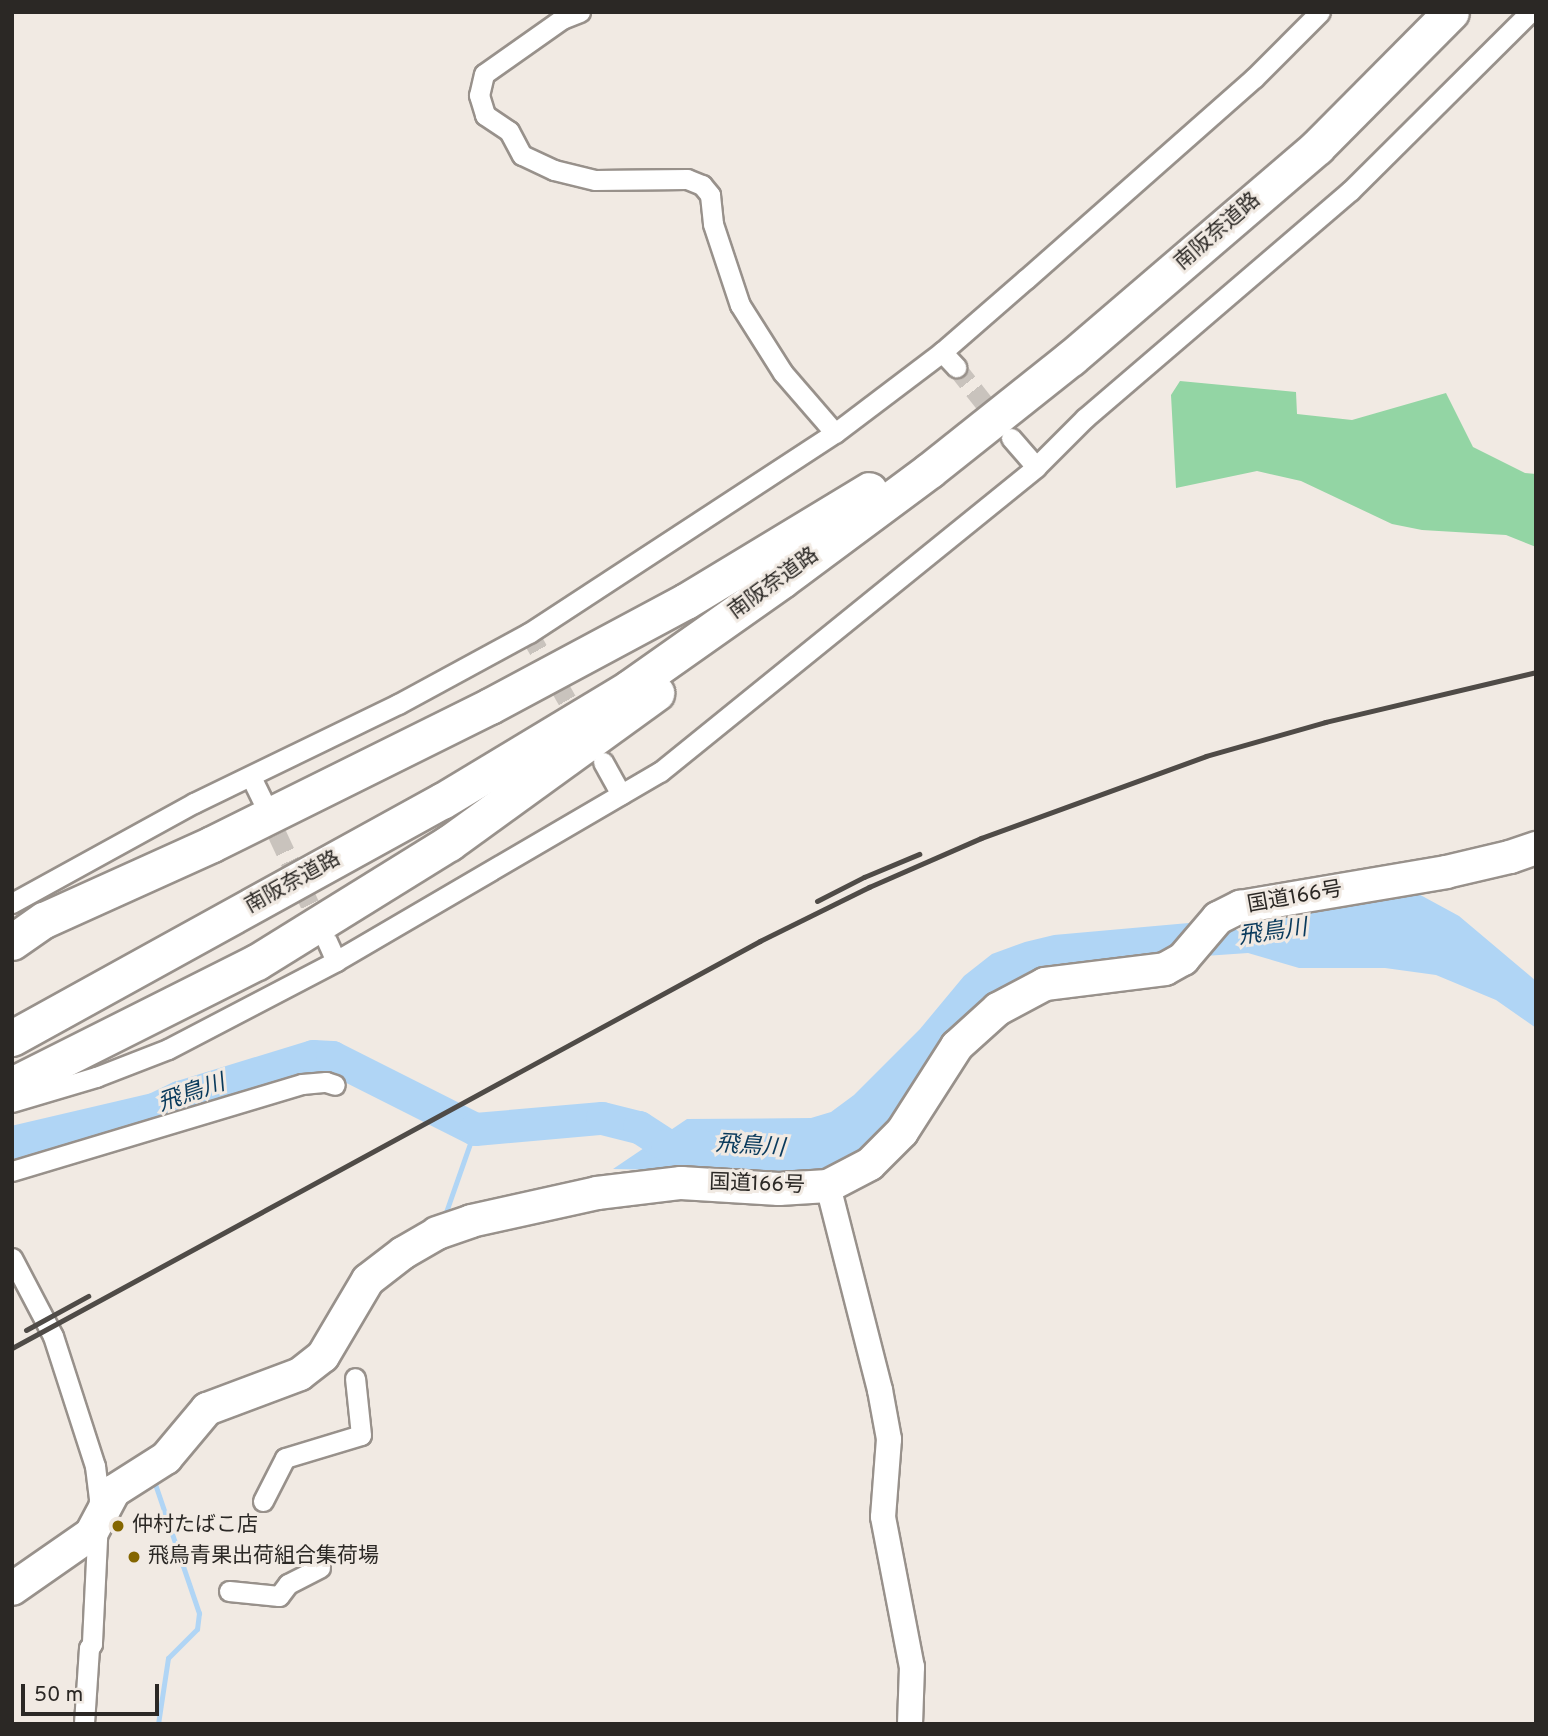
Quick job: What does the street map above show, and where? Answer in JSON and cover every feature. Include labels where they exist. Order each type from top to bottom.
[{"type":"highway","name":"南阪奈道路","points":[[12,1024],[169,937],[438,795],[622,681],[928,463],[1094,323],[1308,136],[1434,12]]},
{"type":"highway","name":"南阪奈道路","points":[[12,1038],[442,801],[629,688],[1071,358],[1317,147],[1451,12]]},
{"type":"highway","points":[[12,942],[44,920],[212,844],[491,706],[686,601],[928,463]]},
{"type":"highway","points":[[12,1085],[257,962],[449,842],[620,721],[784,593],[928,463]]},
{"type":"highway","name":"国道166号","points":[[12,1589],[91,1534],[114,1491],[157,1464],[207,1409],[300,1374],[323,1356],[368,1280],[402,1253],[437,1233],[471,1222],[597,1193],[669,1184],[779,1189],[828,1186],[870,1164],[902,1132],[957,1045],[998,1009],[1045,984],[1165,969],[1183,959],[1218,918],[1240,907],[1446,872],[1510,858],[1536,848]]},
{"type":"street","points":[[580,12],[562,19],[484,74],[479,94],[485,115],[509,131],[522,155],[554,170],[595,180],[687,178],[702,185],[710,195],[713,225],[740,304],[783,373],[835,433]]},
{"type":"street","points":[[12,903],[194,803],[398,704],[529,633],[835,433],[942,352],[1254,78],[1320,12]]},
{"type":"street","points":[[12,1102],[96,1077],[168,1049],[336,961],[660,772],[1036,467],[1085,418],[1350,191],[1530,12]]},
{"type":"street","points":[[942,352],[956,367]]},
{"type":"street","points":[[1011,438],[1036,467]]},
{"type":"street","points":[[604,762],[621,794]]},
{"type":"street","points":[[251,777],[262,800]]},
{"type":"street","points":[[327,941],[336,961]]},
{"type":"street","points":[[12,1171],[302,1084],[326,1082],[335,1085]]},
{"type":"street","points":[[828,1186],[880,1390],[889,1439],[883,1517],[912,1667],[910,1724]]},
{"type":"street","points":[[12,1258],[53,1336],[95,1466],[99,1499],[93,1631],[84,1724]]},
{"type":"street","points":[[263,1501],[285,1458],[361,1435],[355,1378]]},
{"type":"street","points":[[229,1591],[279,1596],[288,1584],[320,1568]]},
{"type":"green space","points":[[1180,381],[1296,392],[1297,414],[1352,420],[1446,393],[1473,447],[1525,473],[1536,474],[1536,547],[1506,535],[1422,530],[1392,524],[1301,481],[1257,471],[1176,488],[1171,395]]},
{"type":"water","points":[[1413,891],[1459,916],[1536,981],[1536,1028],[1496,1000],[1436,975],[1385,968],[1299,968],[1248,953],[1147,960],[1038,977],[882,1139],[827,1173],[613,1169],[687,1119],[811,1118],[831,1112],[854,1095],[920,1029],[964,976],[992,954],[1025,942],[1054,935],[1200,922]]},
{"type":"waterway","name":"飛鳥川","points":[[12,1142],[154,1109],[179,1097],[313,1056],[332,1057],[475,1129],[602,1118],[639,1127],[667,1145],[700,1145]]},
{"type":"waterway","points":[[436,1218],[446,1212],[475,1129]]},
{"type":"waterway","points":[[298,1357],[318,1337]]},
{"type":"waterway","points":[[153,1478],[199,1613],[197,1629],[168,1658],[158,1724]]},
{"type":"tunnel","points":[[956,367],[1001,424]]},
{"type":"tunnel","points":[[529,633],[582,726]]},
{"type":"tunnel","points":[[265,808],[322,930]]},
{"type":"railway","points":[[12,1348],[760,941],[869,887],[981,838],[1206,756],[1325,722],[1536,672]]},
{"type":"railway","points":[[817,901],[864,877],[919,854]]},
{"type":"railway","points":[[26,1330],[88,1296]]},
{"type":"place","name":"仲村たばこ店","points":[[118,1526]]},
{"type":"place","name":"飛鳥青果出荷組合集荷場","points":[[134,1557]]}]
